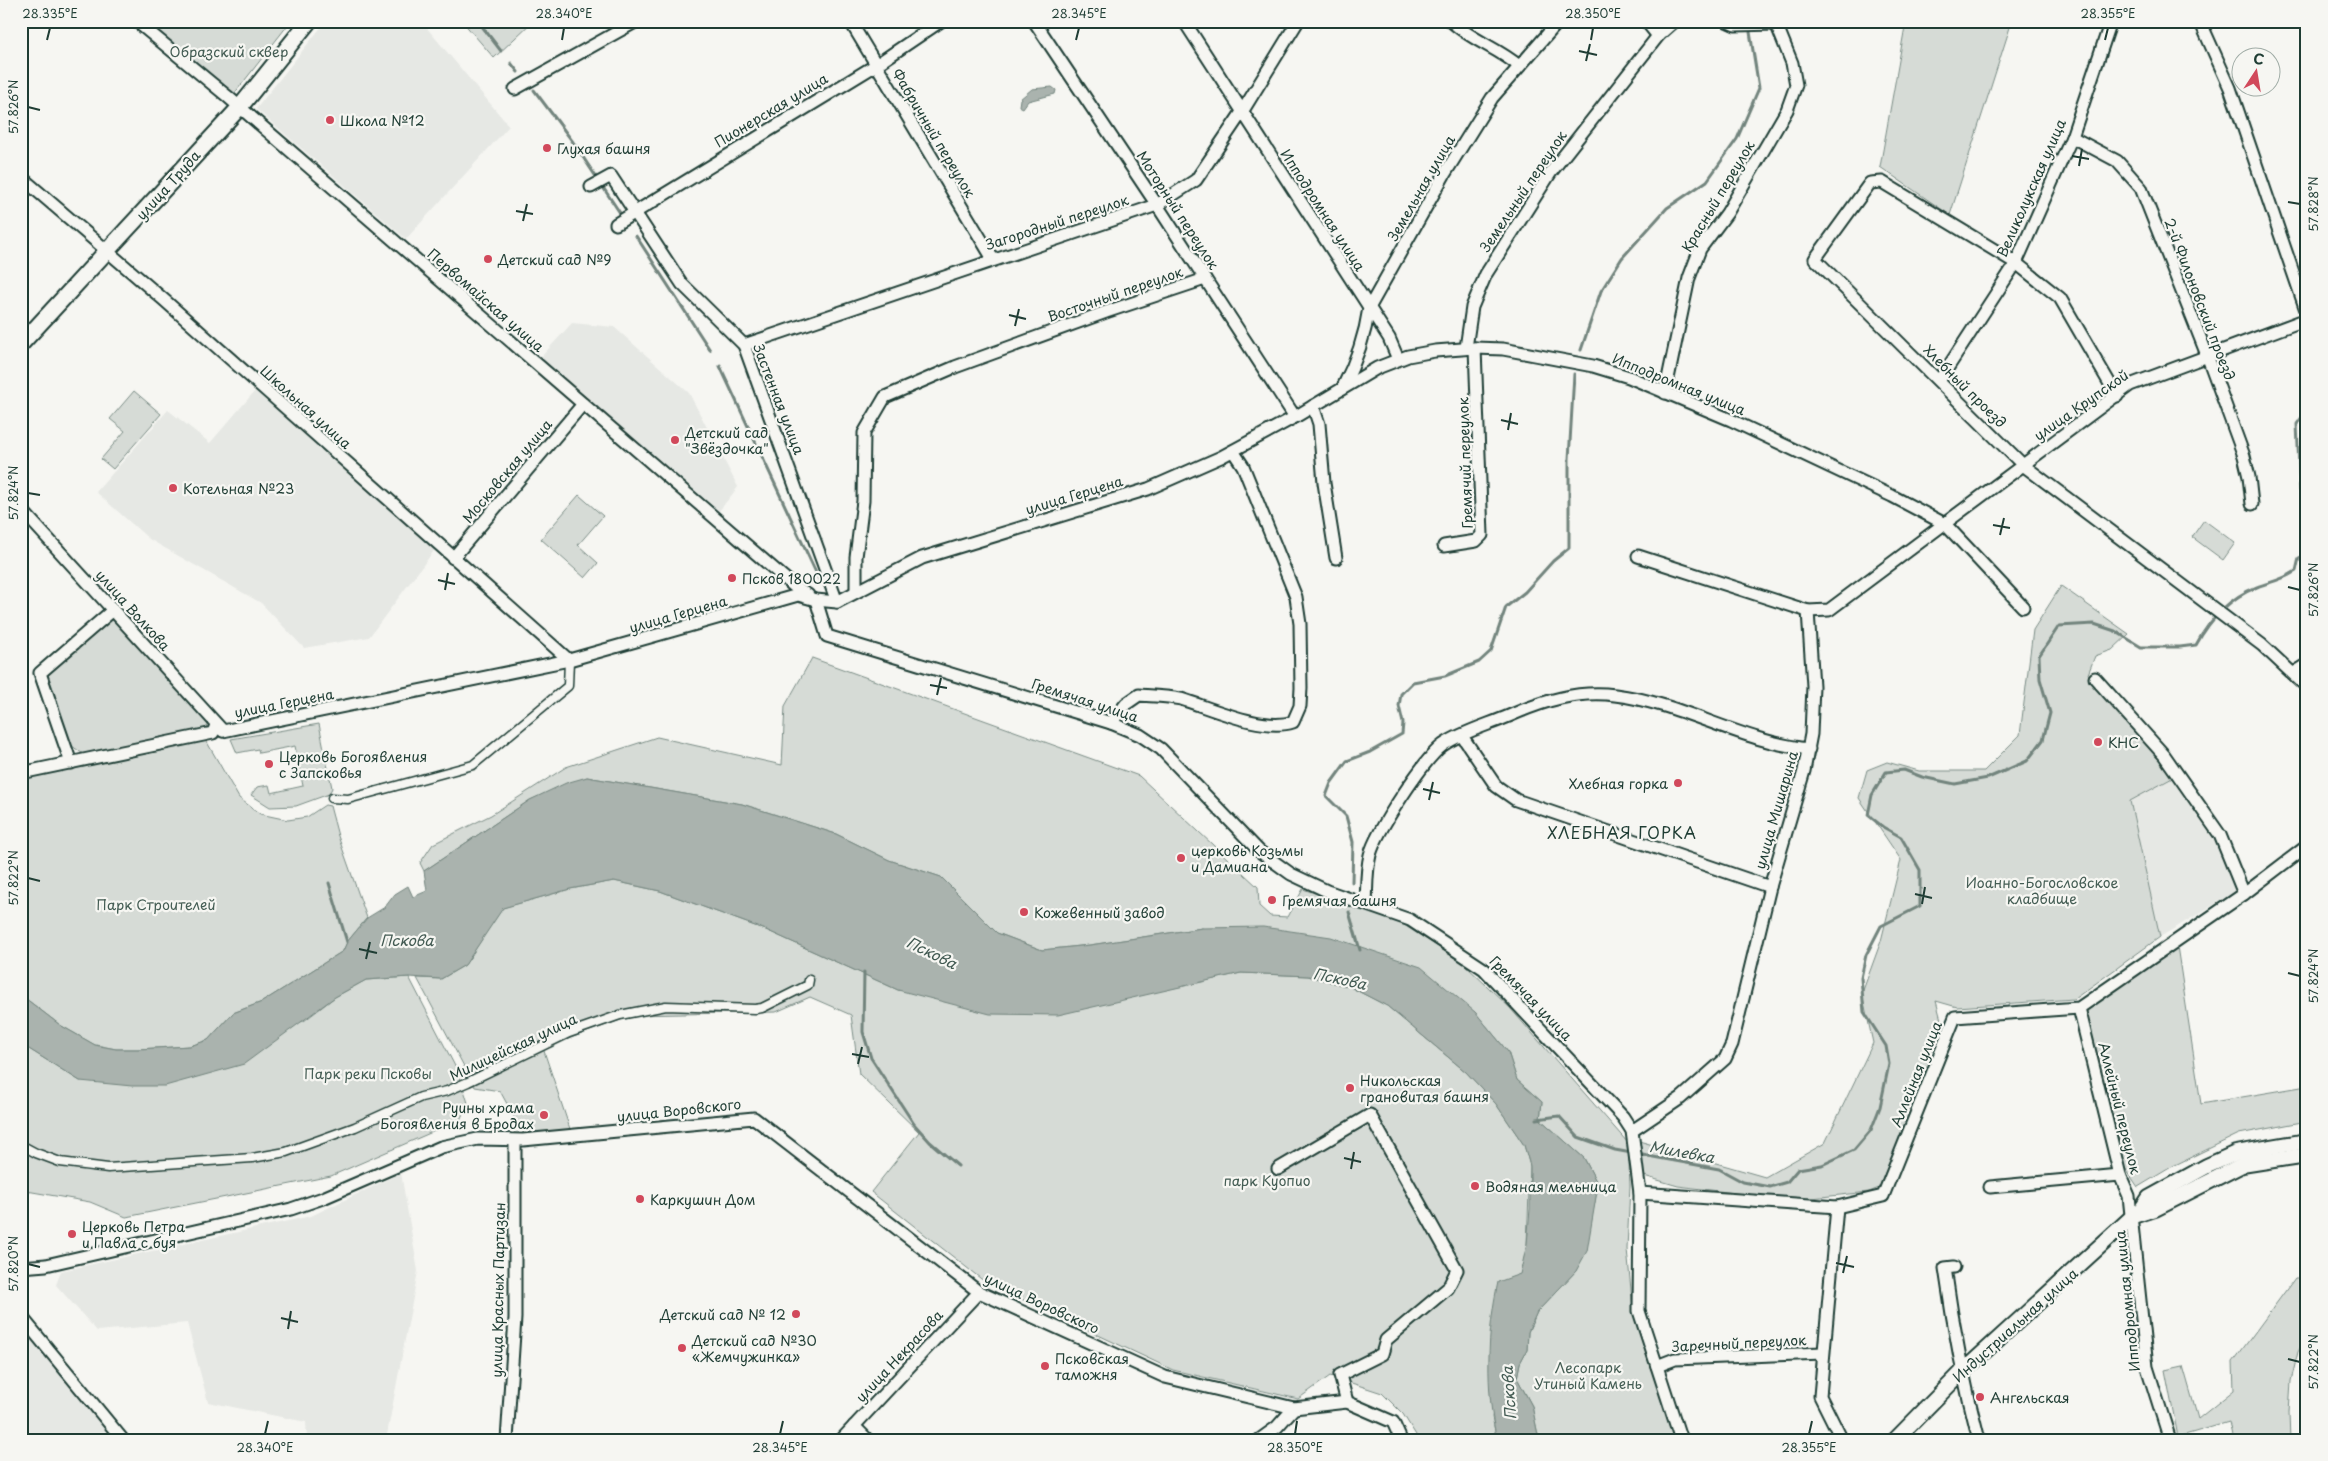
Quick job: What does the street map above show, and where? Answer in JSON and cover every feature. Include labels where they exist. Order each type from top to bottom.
[{"type":"main road","name":"улица Труда","points":[[21,344],[240,107],[310,21]]},
{"type":"street","name":"Первомайская улица","points":[[136,21],[240,107],[796,588],[816,600]]},
{"type":"street","points":[[515,89],[637,21]]},
{"type":"street","name":"Фабричный переулок","points":[[850,21],[993,259]]},
{"type":"street","name":"Пионерская улица","points":[[616,224],[876,65],[941,21]]},
{"type":"street","name":"Моторный переулок","points":[[1034,21],[1206,279],[1295,417]]},
{"type":"street","name":"Ипподромная улица","points":[[1184,21],[1389,338],[1398,359],[1435,351],[1470,348],[1503,349],[1593,366],[1629,377],[1730,420],[1892,496],[1945,524],[2023,607]]},
{"type":"street","name":"Загородный переулок","points":[[744,345],[993,259],[1157,205],[1196,180],[1242,112],[1298,21]]},
{"type":"street","points":[[1451,21],[1459,29],[1508,57],[1519,66]]},
{"type":"street","name":"Земельная улица","points":[[1342,389],[1352,369],[1366,326],[1369,308],[1444,176],[1492,98],[1559,21]]},
{"type":"street","points":[[1646,21],[1658,36]]},
{"type":"street","name":"Земельный переулок","points":[[1470,348],[1472,307],[1486,274],[1551,172],[1658,36],[1675,21]]},
{"type":"street","points":[[1726,21],[1742,25],[1775,23]]},
{"type":"street","name":"Великолукская улица","points":[[1939,381],[2016,263],[2072,137],[2111,21]]},
{"type":"street","points":[[2200,21],[2230,88],[2307,313]]},
{"type":"street","name":"Красный переулок","points":[[1665,393],[1689,278],[1700,249],[1727,213],[1787,110],[1796,85],[1792,64],[1775,23]]},
{"type":"street","name":"2-й Филоновский проезд","points":[[2072,137],[2116,161],[2141,188],[2244,456],[2250,477],[2252,504]]},
{"type":"street","name":"Застенная улица","points":[[597,184],[611,176],[682,284],[744,345],[837,602]]},
{"type":"street","name":"Школьная улица","points":[[21,177],[569,660]]},
{"type":"street","name":"Хлебный проезд","points":[[2016,263],[1882,182],[1870,183],[1816,259],[2023,465],[2262,644],[2307,687]]},
{"type":"street","points":[[2016,263],[2060,298],[2117,396]]},
{"type":"street","name":"Восточный переулок","points":[[856,590],[856,557],[863,501],[864,433],[885,397],[955,367],[1106,312],[1206,279]]},
{"type":"street","name":"улица Крупской","points":[[1945,524],[2130,385],[2206,355],[2307,319]]},
{"type":"street","name":"Гремячий переулок","points":[[1444,546],[1476,541],[1482,535],[1470,348]]},
{"type":"street","name":"улица Герцена","points":[[21,773],[213,733],[216,725],[223,731],[569,660],[798,595],[816,600],[837,602],[856,590],[922,558],[1148,489],[1233,451],[1295,417],[1377,368],[1398,359]]},
{"type":"street","name":"Московская улица","points":[[453,558],[583,404]]},
{"type":"street","points":[[1313,406],[1319,424],[1324,483],[1336,558]]},
{"type":"street","points":[[1111,723],[1126,704],[1139,695],[1180,699],[1225,715],[1277,725],[1293,722],[1297,716],[1300,706],[1300,649],[1296,597],[1243,466],[1233,451]]},
{"type":"street","name":"улица Волкова","points":[[21,509],[223,731]]},
{"type":"street","points":[[1638,556],[1808,611],[1829,610],[1945,524]]},
{"type":"street","name":"Гремячая улица","points":[[816,600],[827,636],[1111,723],[1140,734],[1161,749],[1259,851],[1291,874],[1327,891],[1410,920],[1484,969],[1623,1117],[1632,1135]]},
{"type":"street","points":[[71,763],[40,673],[113,610]]},
{"type":"street","name":"улица Мишарина","points":[[1632,1135],[1681,1098],[1725,1058],[1732,1044],[1770,887],[1811,734],[1813,686],[1808,611]]},
{"type":"street","points":[[332,798],[348,799],[473,765],[568,686],[569,660]]},
{"type":"street","points":[[2294,674],[2307,665]]},
{"type":"street","points":[[2094,678],[2164,755],[2214,827],[2229,856],[2244,894]]},
{"type":"street","points":[[1363,903],[1371,853],[1399,801],[1431,756],[1445,744],[1528,707],[1558,698],[1585,694],[1614,695],[1645,700],[1754,738],[1784,746],[1808,749]]},
{"type":"street","points":[[1462,736],[1496,786],[1516,800],[1770,887]]},
{"type":"street","points":[[2079,1008],[2244,894],[2307,846]]},
{"type":"street","name":"Милицейская улица","points":[[21,1145],[60,1162],[108,1168],[252,1158],[286,1152],[355,1127],[421,1096],[447,1091],[569,1033],[620,1015],[666,1006],[710,1009],[762,1008],[808,985],[809,980]]},
{"type":"street","name":"Аллейный переулок","points":[[2079,1008],[2120,1175],[2136,1215]]},
{"type":"street","name":"Аллейная улица","points":[[1837,1207],[1883,1196],[1955,1017],[2079,1008]]},
{"type":"street","points":[[1278,1169],[1370,1115],[1457,1270],[1448,1288],[1386,1340],[1382,1354],[1340,1375],[1347,1402]]},
{"type":"street","name":"улица Воровского","points":[[21,1267],[46,1264],[291,1209],[323,1198],[441,1147],[478,1139],[515,1141],[754,1118],[979,1292],[1165,1377],[1294,1408],[1347,1402],[1393,1422],[1402,1440]]},
{"type":"street","points":[[1632,1135],[1640,1194],[1639,1311],[1681,1440]]},
{"type":"street","name":"улица Красных Партизан","points":[[507,1440],[516,1318],[515,1141]]},
{"type":"street","name":"Индустриальная улица","points":[[1895,1440],[1962,1372],[2136,1215],[2150,1198],[2207,1166],[2236,1153],[2307,1141]]},
{"type":"street","name":"Индустриальная улица","points":[[2136,1215],[2155,1209],[2242,1165],[2307,1155]]},
{"type":"street","points":[[1990,1187],[2120,1175]]},
{"type":"street","points":[[1640,1194],[1837,1207],[1820,1396],[1842,1440]]},
{"type":"street","name":"Ипподромная улица","points":[[2136,1215],[2136,1268],[2146,1367],[2170,1440]]},
{"type":"street","points":[[1954,1267],[1945,1268],[1962,1372],[1979,1440]]},
{"type":"street","name":"улица Некрасова","points":[[841,1440],[979,1292]]},
{"type":"street","points":[[21,1316],[124,1440]]},
{"type":"street","name":"Заречный переулок","points":[[1657,1366],[1675,1359],[1823,1354]]},
{"type":"street","points":[[1259,1440],[1277,1428],[1294,1408]]},
{"type":"street","points":[[854,1426],[868,1440]]},
{"type":"shaded area","points":[[326,21],[421,21],[509,126],[406,239],[256,109]]},
{"type":"shaded area","name":"Детский сад \"Звёздочка\"","points":[[572,323],[614,327],[689,393],[738,487],[719,511],[540,358]]},
{"type":"shaded area","points":[[255,391],[436,548],[369,637],[304,648],[261,603],[149,539],[96,492],[168,410],[210,443]]},
{"type":"shaded area","points":[[2176,776],[2248,884],[2160,937],[2130,801]]},
{"type":"shaded area","points":[[401,1173],[418,1271],[386,1440],[307,1440],[306,1422],[208,1402],[187,1323],[97,1331],[56,1285],[61,1271],[311,1216]]},
{"type":"shaded area","points":[[21,1326],[37,1343],[116,1440],[21,1440]]},
{"type":"green space","name":"Образский сквер","points":[[145,21],[291,21],[234,94]]},
{"type":"green space","points":[[462,21],[533,21],[494,58]]},
{"type":"green space","points":[[1906,21],[2012,21],[1950,215],[1880,167]]},
{"type":"green space","points":[[134,391],[161,414],[113,469],[101,459],[125,431],[110,419]]},
{"type":"green space","points":[[579,495],[603,516],[578,545],[598,563],[585,578],[541,539]]},
{"type":"green space","points":[[2204,520],[2235,543],[2223,560],[2192,537]]},
{"type":"green space","name":"Иоанно-Богословское кладбище","points":[[2061,586],[2129,634],[2112,650],[2095,656],[2088,674],[2176,776],[2130,801],[2160,937],[2074,999],[1957,1007],[1936,1001],[1944,1031],[1879,1188],[1869,1192],[1792,1200],[1678,1186],[1644,1176],[1639,1141],[1765,1177],[1825,1143],[1873,1043],[1862,993],[1881,941],[1901,860],[1859,798],[1867,770],[1887,762],[1919,771],[1984,771],[2020,735],[2033,630]]},
{"type":"green space","points":[[113,614],[212,727],[86,756],[72,746],[45,673]]},
{"type":"green space","name":"Лесопарк Утиный Камень","points":[[812,658],[1139,776],[1258,887],[1259,906],[1270,916],[1288,917],[1303,889],[1401,923],[1463,963],[1510,1008],[1628,1143],[1630,1186],[1627,1249],[1633,1310],[1678,1440],[1539,1440],[1532,1406],[1517,1378],[1520,1363],[1527,1350],[1528,1332],[1537,1312],[1576,1271],[1589,1233],[1598,1185],[1584,1158],[1540,1119],[1542,1102],[1517,1080],[1508,1052],[1475,1012],[1202,928],[1090,945],[1042,950],[997,933],[941,877],[889,860],[836,834],[742,804],[587,777],[530,800],[424,871],[420,863],[433,844],[491,815],[566,767],[657,737],[782,765],[785,706]]},
{"type":"green space","points":[[319,724],[332,788],[329,794],[296,806],[270,807],[251,795],[257,787],[269,785],[271,793],[303,786],[295,746],[259,753],[258,749],[237,753],[231,739]]},
{"type":"green space","name":"Парк Строителей","points":[[204,737],[239,798],[260,814],[288,820],[307,817],[325,805],[330,806],[338,836],[367,918],[347,942],[343,951],[262,1002],[233,1013],[208,1040],[190,1046],[138,1049],[116,1049],[95,1045],[60,1025],[21,995],[21,777]]},
{"type":"green space","name":"парк Куопио","points":[[614,881],[660,891],[766,930],[898,990],[1169,989],[1241,973],[1308,976],[1350,987],[1387,1006],[1466,1072],[1496,1104],[1524,1145],[1530,1166],[1527,1244],[1492,1417],[1497,1440],[1419,1440],[1403,1414],[1382,1393],[1330,1376],[1298,1399],[1173,1370],[985,1282],[871,1192],[919,1132],[859,1074],[851,1015],[810,997],[776,1012],[634,1015],[543,1048],[571,1132],[524,1135],[500,1091],[475,1087],[417,978],[441,979],[465,965],[502,908],[570,889]]},
{"type":"green space","points":[[2177,946],[2201,1104],[2307,1086],[2307,1121],[2239,1134],[2173,1166],[2138,1187],[2123,1165],[2084,1010]]},
{"type":"green space","name":"Парк реки Псковы","points":[[409,977],[459,1074],[468,1103],[460,1120],[331,1176],[126,1217],[90,1202],[21,1190],[21,1044],[80,1081],[304,1021],[335,997],[366,980]]},
{"type":"green space","points":[[2295,1278],[2307,1278],[2307,1334],[2298,1352],[2291,1381],[2290,1440],[2233,1440],[2229,1422],[2178,1437],[2165,1370],[2183,1366],[2198,1419],[2234,1390],[2233,1362]]},
{"type":"water","points":[[1052,87],[1056,90],[1055,94],[1028,101],[1023,108],[1019,106],[1020,99],[1032,89]]},
{"type":"water","name":"Пскова","points":[[587,777],[742,804],[836,834],[889,860],[941,877],[997,933],[1042,950],[1090,945],[1202,928],[1263,927],[1331,937],[1421,967],[1475,1012],[1508,1052],[1517,1080],[1542,1102],[1540,1119],[1584,1158],[1598,1185],[1587,1251],[1576,1271],[1537,1312],[1528,1332],[1527,1350],[1520,1363],[1517,1378],[1532,1406],[1539,1440],[1497,1440],[1489,1381],[1490,1341],[1498,1282],[1520,1274],[1527,1244],[1530,1209],[1530,1166],[1524,1145],[1496,1104],[1466,1072],[1387,1006],[1350,987],[1308,976],[1241,973],[1058,1015],[990,1014],[898,990],[766,930],[660,891],[614,881],[570,889],[503,908],[465,965],[441,979],[409,977],[366,980],[335,997],[244,1064],[165,1086],[132,1086],[80,1081],[21,1044],[21,995],[60,1025],[95,1045],[116,1049],[138,1049],[190,1046],[208,1040],[233,1013],[262,1002],[343,951],[347,942],[367,918],[385,907],[395,894],[408,886],[413,897],[427,891],[424,871],[530,800],[566,783]]},
{"type":"waterway","points":[[478,21],[501,51]]},
{"type":"waterway","points":[[1581,350],[1601,291],[1622,258],[1667,208],[1707,181],[1737,139],[1759,88],[1750,32]]},
{"type":"waterway","points":[[511,63],[518,72]]},
{"type":"waterway","points":[[534,90],[573,142],[622,216]]},
{"type":"waterway","points":[[636,236],[710,350]]},
{"type":"waterway","points":[[720,366],[820,581]]},
{"type":"waterway","points":[[1352,882],[1353,842],[1346,816],[1326,796],[1331,783],[1347,761],[1370,752],[1402,734],[1403,723],[1399,706],[1401,694],[1413,682],[1445,676],[1479,662],[1491,651],[1506,607],[1525,592],[1553,561],[1569,548],[1569,459],[1574,374]]},
{"type":"waterway","name":"Милевка","points":[[2307,410],[2297,424],[2300,490],[2307,515]]},
{"type":"waterway","name":"Милевка","points":[[1537,1119],[1559,1116],[1578,1137],[1615,1150],[1719,1169],[1743,1182],[1770,1187],[1787,1182],[1798,1169],[1822,1165],[1854,1150],[1871,1130],[1880,1107],[1889,1064],[1886,1046],[1864,1012],[1861,978],[1866,955],[1881,926],[1920,906],[1920,870],[1901,837],[1883,827],[1868,815],[1872,795],[1886,772],[1904,770],[1922,777],[1955,784],[1988,778],[2027,761],[2043,740],[2050,713],[2040,679],[2039,656],[2059,626],[2094,624],[2115,631],[2141,647],[2196,645],[2214,618],[2229,603],[2247,592],[2296,571],[2299,558],[2307,554]]},
{"type":"waterway","points":[[329,883],[347,942]]},
{"type":"waterway","points":[[1349,912],[1360,950]]},
{"type":"waterway","points":[[864,972],[863,1032],[871,1058],[914,1124],[930,1142],[958,1166]]},
{"type":"place","name":"Школа №12","points":[[330,120]]},
{"type":"place","name":"Глухая башня","points":[[547,148]]},
{"type":"place","name":"Детский сад №9","points":[[488,259]]},
{"type":"place","name":"Детский сад \"Звёздочка\"","points":[[675,440]]},
{"type":"place","name":"Котельная №23","points":[[173,488]]},
{"type":"place","name":"Псков 180022","points":[[732,578]]},
{"type":"place","name":"КНС","points":[[2098,742]]},
{"type":"place","name":"Церковь Богоявления с Запсковья","points":[[269,764]]},
{"type":"place","name":"Хлебная горка","points":[[1678,783]]},
{"type":"place","name":"церковь Козьмы и Дамиана","points":[[1181,858]]},
{"type":"place","name":"Гремячая башня","points":[[1272,900]]},
{"type":"place","name":"Кожевенный завод","points":[[1024,912]]},
{"type":"place","name":"Никольская грановитая башня","points":[[1350,1088]]},
{"type":"place","name":"Руины храма Богоявления в Бродах","points":[[544,1115]]},
{"type":"place","name":"Водяная мельница","points":[[1475,1186]]},
{"type":"place","name":"Каркушин Дом","points":[[640,1199]]},
{"type":"place","name":"Церковь Петра и Павла с буя","points":[[72,1234]]},
{"type":"place","name":"Детский сад № 12","points":[[796,1314]]},
{"type":"place","name":"Детский сад №30 «Жемчужинка»","points":[[682,1348]]},
{"type":"place","name":"Псковская таможня","points":[[1045,1366]]},
{"type":"place","name":"Ангельская","points":[[1980,1397]]},
{"type":"district","name":"ХЛЕБНАЯ ГОРКА","points":[[1622,832]]}]
